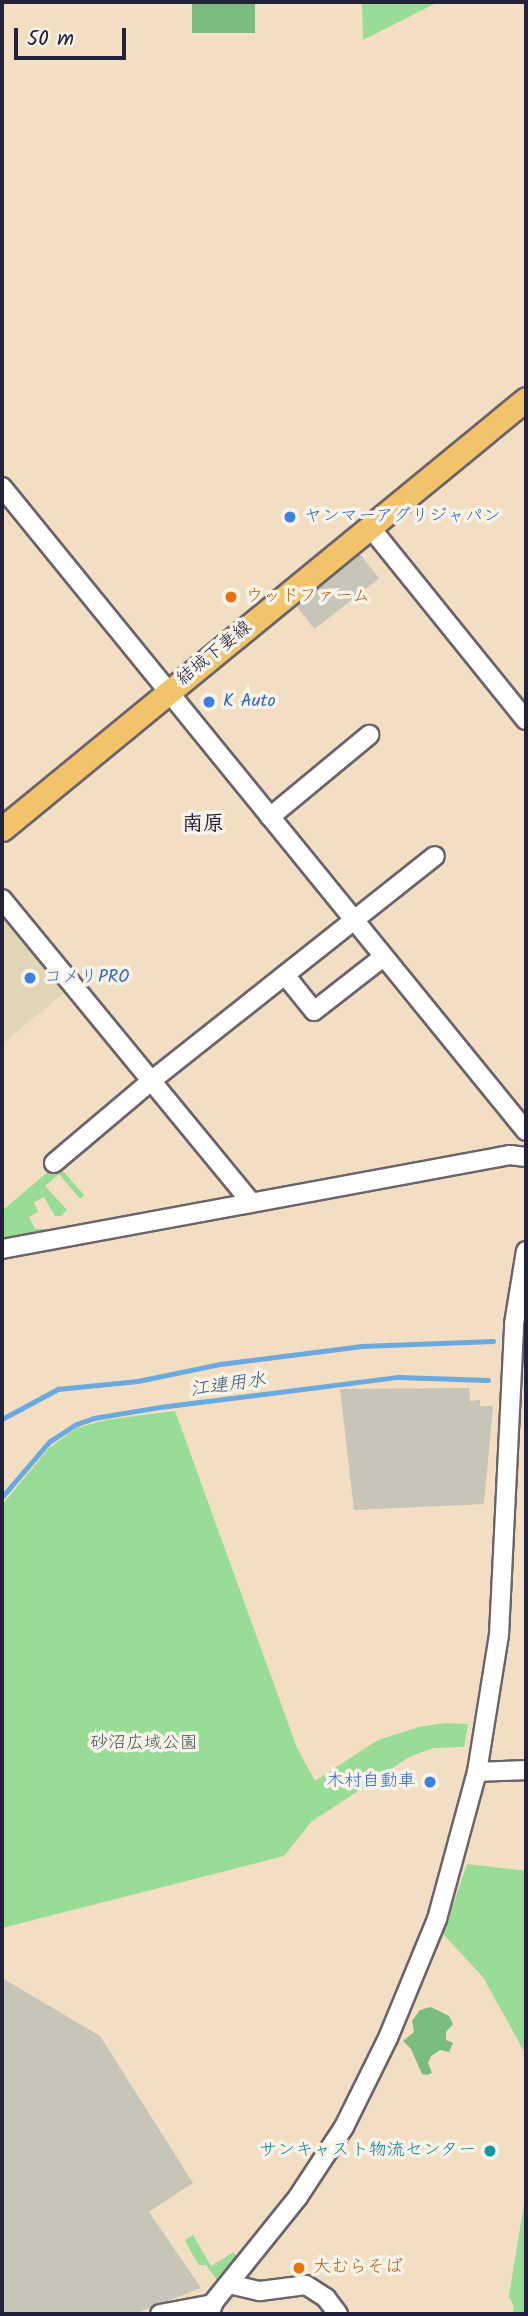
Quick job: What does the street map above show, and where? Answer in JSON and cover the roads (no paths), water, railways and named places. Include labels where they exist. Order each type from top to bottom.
[{"type":"main road","name":"結城下妻線","points":[[2,829],[526,399]]},
{"type":"street","points":[[2,487],[526,1131]]},
{"type":"street","points":[[370,527],[526,720]]},
{"type":"street","points":[[270,817],[369,735]]},
{"type":"street","points":[[54,1163],[151,1081],[435,856]]},
{"type":"street","points":[[2,899],[251,1202]]},
{"type":"street","points":[[285,975],[314,1011],[383,957]]},
{"type":"street","points":[[2,1249],[510,1155],[526,1157]]},
{"type":"street","points":[[160,2314],[209,2311],[298,2197],[344,2127],[388,2038],[437,1919],[477,1772],[499,1634],[514,1324],[526,1251]]},
{"type":"street","points":[[477,1772],[526,1770]]},
{"type":"street","points":[[229,2284],[260,2291],[306,2285],[326,2298],[338,2314]]},
{"type":"waterway","points":[[2,1419],[58,1389],[138,1381],[220,1364],[362,1346],[493,1341]]},
{"type":"waterway","name":"江連用水","points":[[2,1497],[49,1442],[77,1424],[94,1418],[398,1377],[488,1380]]},
{"type":"place","name":"ヤンマーアグリジャパン","points":[[290,517]]},
{"type":"place","name":"ウッドファーム","points":[[231,597]]},
{"type":"place","name":"K Auto","points":[[209,702]]},
{"type":"place","name":"コメリPRO","points":[[30,978]]},
{"type":"place","name":"木村自動車","points":[[430,1782]]},
{"type":"place","name":"サンキャスト物流センター","points":[[490,2151]]},
{"type":"place","name":"大むらそば","points":[[299,2268]]},
{"type":"district","name":"南原","points":[[203,825]]},
{"type":"park label","name":"砂沼広域公園","points":[[144,1744]]}]
